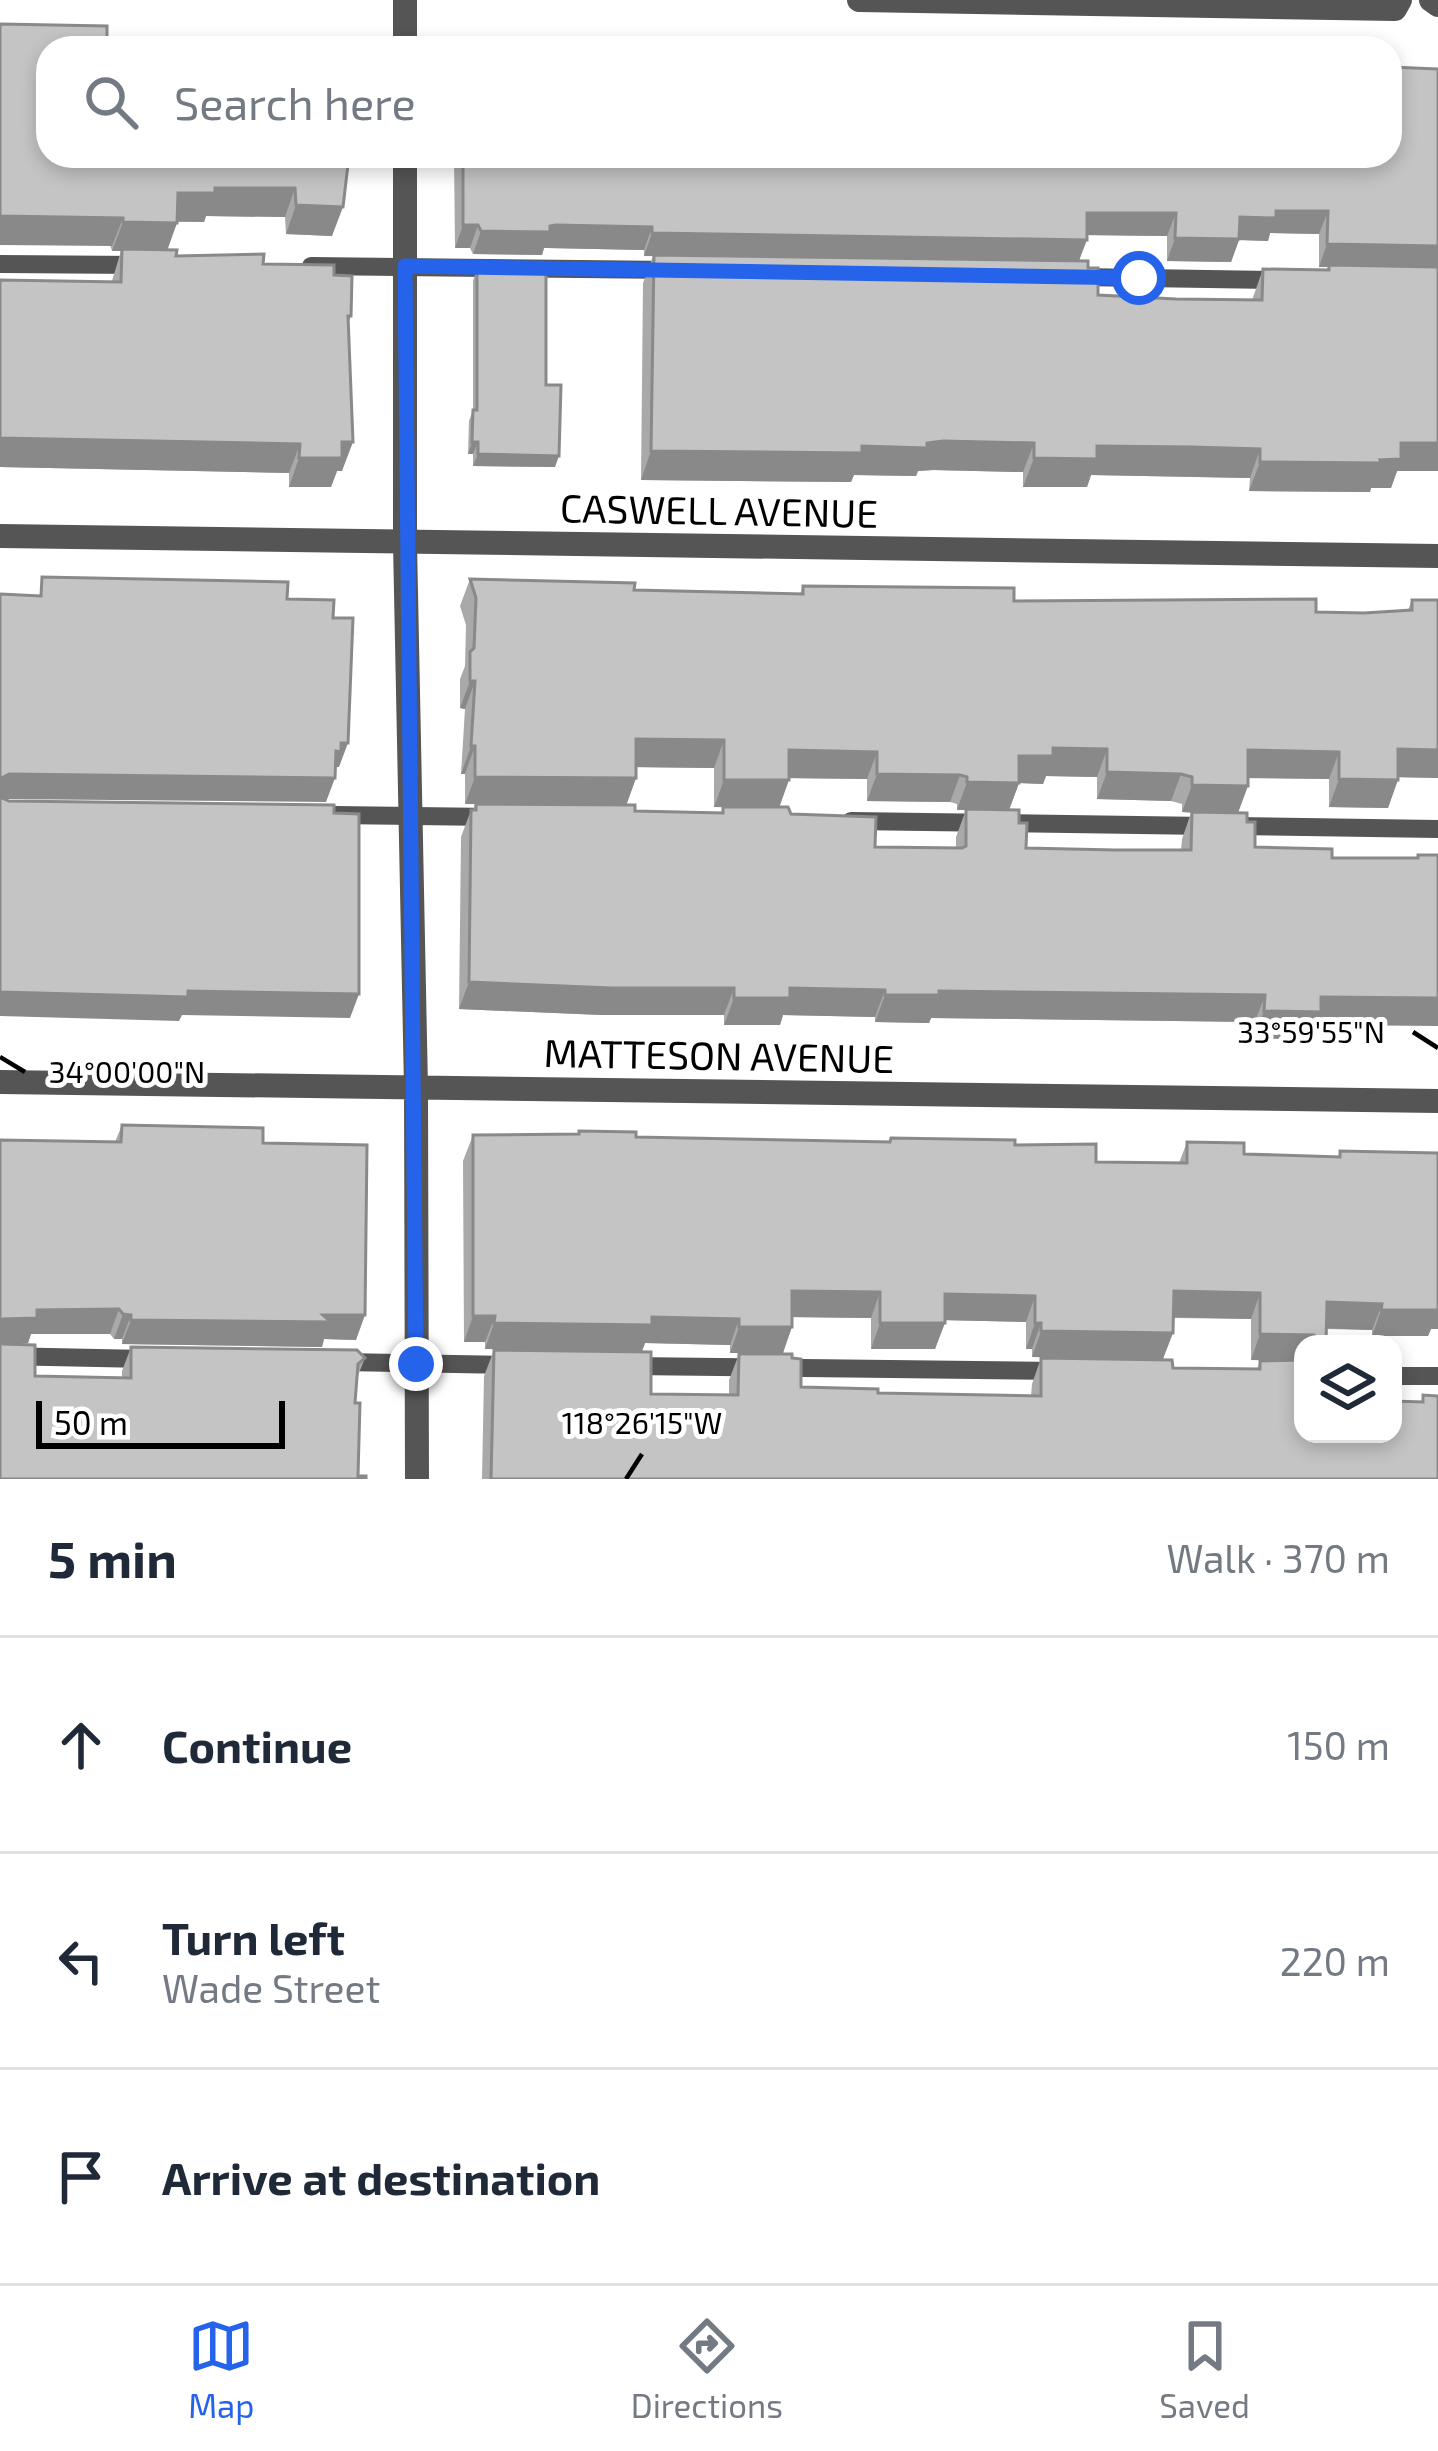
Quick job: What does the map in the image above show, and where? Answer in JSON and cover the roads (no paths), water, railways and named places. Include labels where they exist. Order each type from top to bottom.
[{"type":"street","points":[[405,0],[405,36]]},
{"type":"street","points":[[859,0],[1395,9],[1400,0]]},
{"type":"street","points":[[405,168],[417,1479]]},
{"type":"street","name":"CASWELL AVENUE","points":[[0,536],[1438,556]]},
{"type":"street","name":"MATTESON AVENUE","points":[[0,1082],[1438,1101]]},
{"type":"lane","points":[[0,264],[162,265]]},
{"type":"lane","points":[[300,266],[685,271]]},
{"type":"lane","points":[[1067,277],[1300,280]]},
{"type":"lane","points":[[318,815],[502,817]]},
{"type":"lane","points":[[838,821],[1438,829]]},
{"type":"lane","points":[[0,1356],[164,1359]]},
{"type":"lane","points":[[327,1362],[523,1365]]},
{"type":"lane","points":[[618,1366],[1067,1372]]},
{"type":"lane","points":[[1402,1376],[1438,1376]]}]
